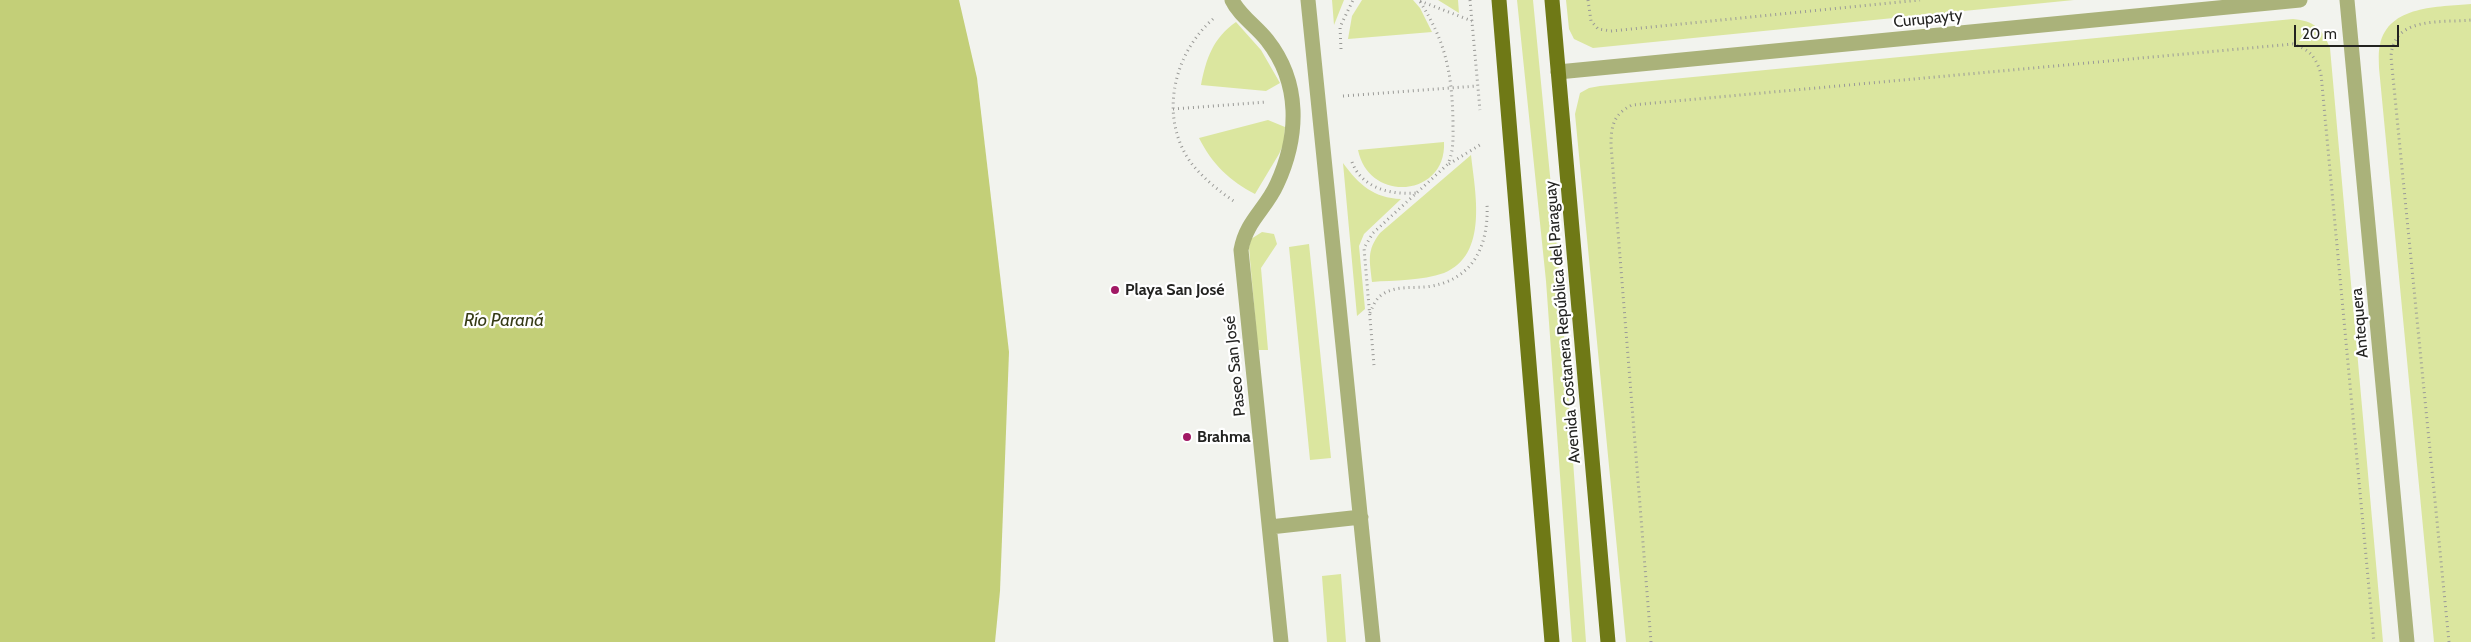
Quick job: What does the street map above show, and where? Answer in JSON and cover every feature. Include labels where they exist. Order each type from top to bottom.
[{"type":"main road","points":[[1498,0],[1552,642]]},
{"type":"main road","name":"Avenida Costanera República del Paraguay","points":[[1552,0],[1608,642]]},
{"type":"street","points":[[1308,0],[1373,642]]},
{"type":"street","name":"Curupayty","points":[[1558,72],[2300,0]]},
{"type":"street","name":"Antequera","points":[[2347,0],[2407,642]]},
{"type":"street","name":"Paseo San José","points":[[1233,3],[1260,30],[1277,52],[1289,78],[1293,100],[1293,128],[1288,160],[1275,189],[1244,234],[1241,250],[1281,642]]},
{"type":"street","points":[[1270,527],[1361,517]]},
{"type":"path","points":[[1342,57],[1340,27],[1353,0]]},
{"type":"path","points":[[1419,0],[1472,21]]},
{"type":"path","points":[[1419,0],[1438,32],[1450,68],[1453,148],[1448,164]]},
{"type":"path","points":[[1470,0],[1480,115]]},
{"type":"path","points":[[1588,0],[1591,21],[1598,29],[1610,31],[1920,0]]},
{"type":"path","points":[[1233,3],[1216,16],[1191,43],[1177,75],[1173,109],[1175,128],[1191,163],[1220,191],[1256,216]]},
{"type":"path","points":[[2449,642],[2391,57],[2392,46],[2397,34],[2408,27],[2471,20]]},
{"type":"path","points":[[1651,642],[1610,145],[1614,120],[1621,111],[1632,105],[2293,44],[2304,48],[2312,54],[2321,74],[2374,642]]},
{"type":"path","points":[[1343,86],[1345,105]]},
{"type":"path","points":[[1482,134],[1484,152]]},
{"type":"path","points":[[1369,314],[1364,248],[1373,233],[1448,164],[1484,144]]},
{"type":"path","points":[[1350,156],[1355,170],[1365,181],[1374,186],[1399,194],[1418,193]]},
{"type":"path","points":[[1343,346],[1369,314],[1375,302],[1382,294],[1394,289],[1428,286],[1460,276],[1477,256],[1483,242],[1488,213],[1487,194]]},
{"type":"shaded area","points":[[1332,0],[1344,0],[1334,25]]},
{"type":"shaded area","points":[[1362,0],[1413,0],[1420,8],[1432,32],[1348,39],[1352,16]]},
{"type":"shaded area","points":[[1438,0],[1458,0],[1459,13]]},
{"type":"shaded area","points":[[1517,0],[1533,0],[1560,279],[1586,642],[1572,642],[1546,281]]},
{"type":"shaded area","points":[[1566,0],[2074,0],[1593,48],[1574,39],[1569,29]]},
{"type":"shaded area","points":[[2471,4],[2471,642],[2434,642],[2379,54],[2385,32],[2393,22],[2404,15],[2430,8]]},
{"type":"shaded area","points":[[2293,19],[2307,22],[2316,27],[2324,35],[2330,48],[2383,642],[1626,642],[1575,114],[1580,93],[1589,88],[1600,86]]},
{"type":"shaded area","points":[[1236,22],[1261,50],[1280,83],[1266,91],[1201,85],[1205,66],[1216,42]]},
{"type":"shaded area","points":[[1268,120],[1285,127],[1284,143],[1255,194],[1222,171],[1199,138]]},
{"type":"shaded area","points":[[1444,142],[1442,160],[1433,174],[1421,183],[1406,187],[1391,186],[1376,179],[1365,167],[1358,150]]},
{"type":"shaded area","points":[[1471,155],[1475,187],[1476,221],[1468,252],[1458,264],[1444,273],[1435,276],[1372,282],[1370,256],[1373,245],[1380,233]]},
{"type":"shaded area","points":[[1343,163],[1355,178],[1368,189],[1383,196],[1401,199],[1364,234],[1359,246],[1365,309],[1357,316]]},
{"type":"shaded area","points":[[1262,232],[1274,234],[1277,244],[1261,268],[1268,350],[1258,350],[1249,248],[1251,239]]},
{"type":"shaded area","points":[[1309,244],[1331,458],[1310,460],[1289,247]]},
{"type":"shaded area","points":[[1341,574],[1346,642],[1327,642],[1322,576]]},
{"type":"water","name":"Río Paraná","points":[[0,0],[959,0],[977,78],[1009,352],[1000,591],[995,642],[0,642]]},
{"type":"place","name":"Playa San José","points":[[1115,290]]},
{"type":"place","name":"Brahma","points":[[1187,437]]}]
